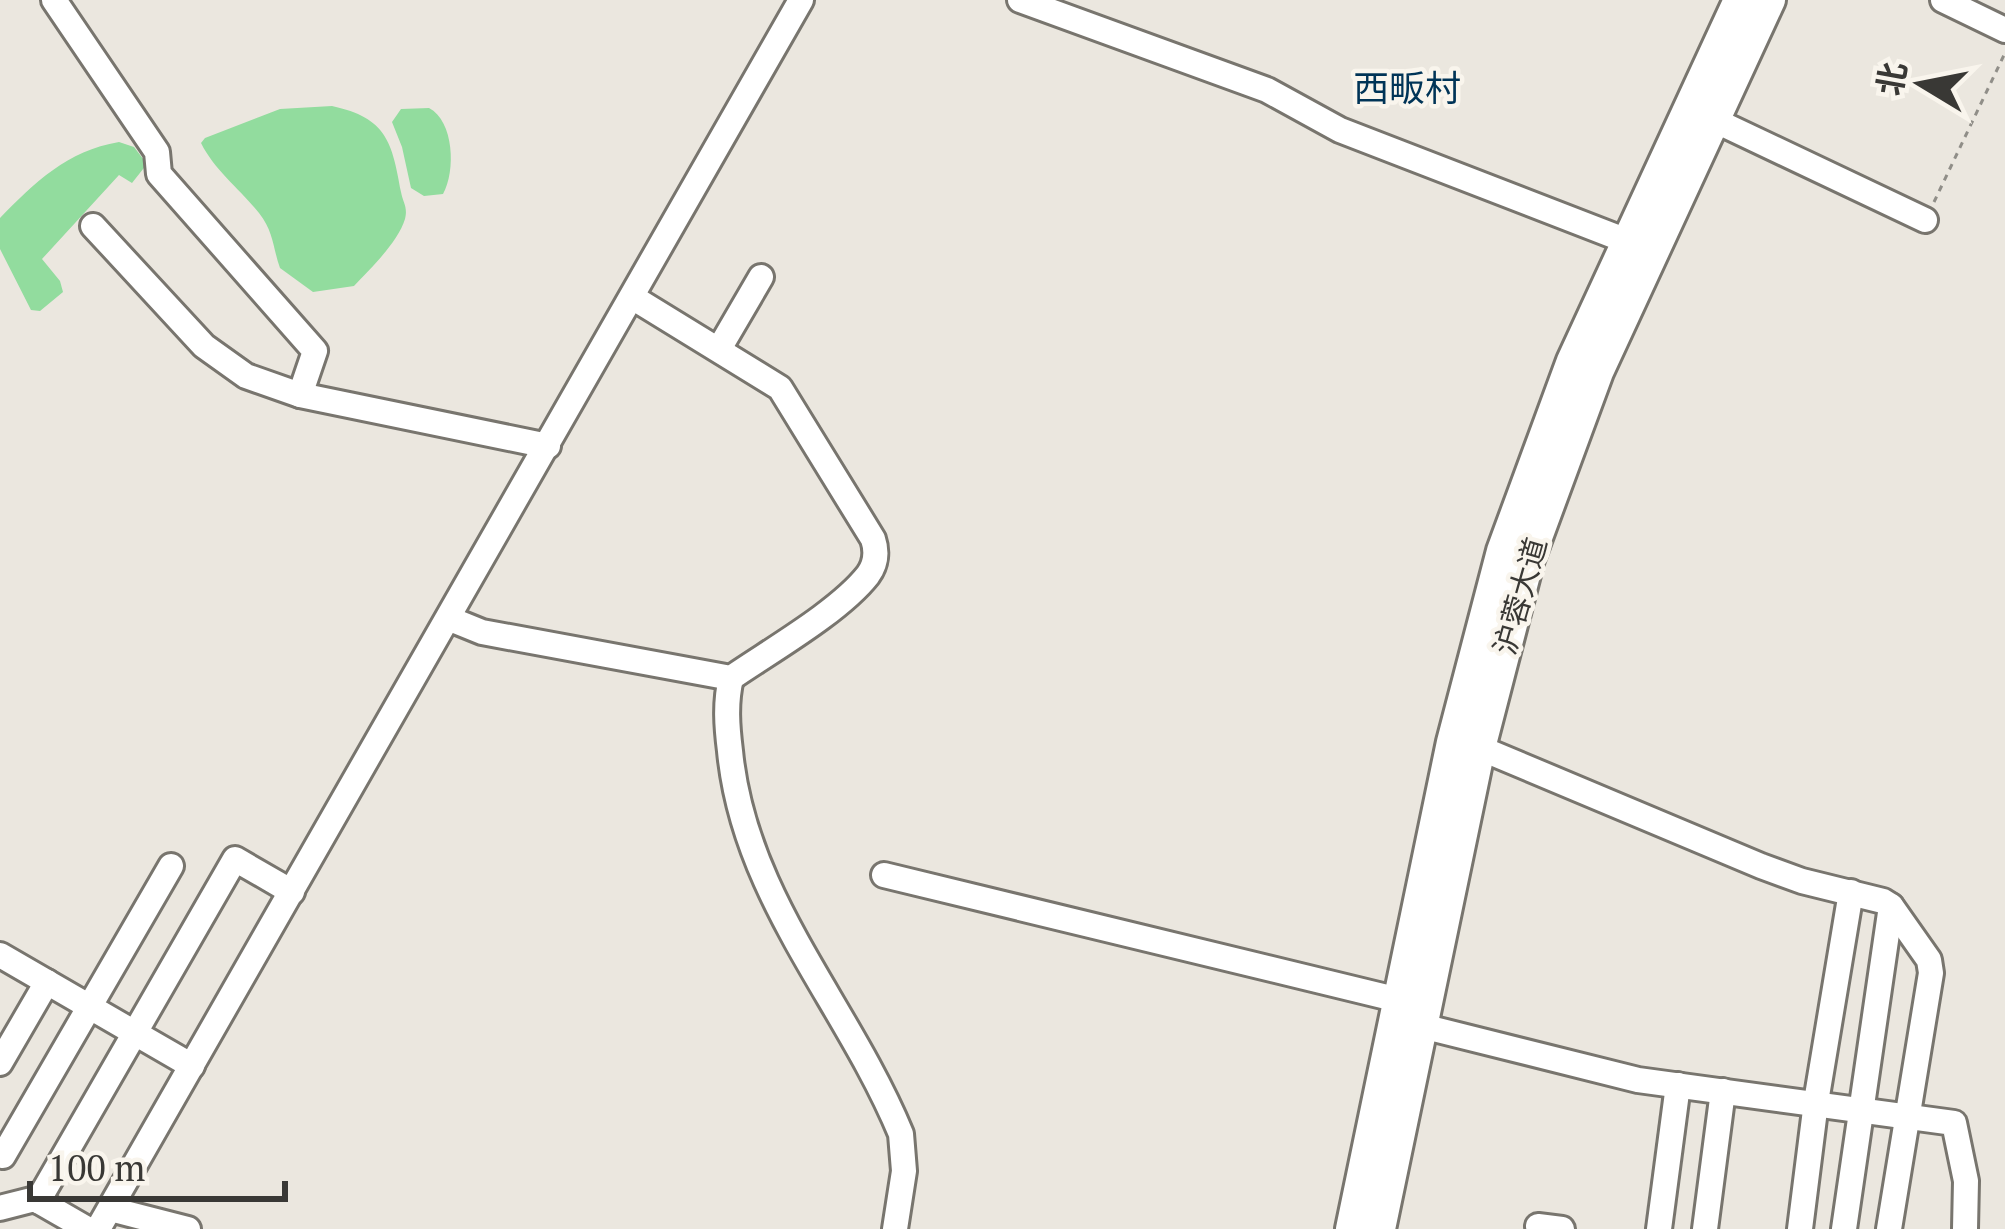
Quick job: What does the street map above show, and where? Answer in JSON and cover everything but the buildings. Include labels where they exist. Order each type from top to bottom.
[{"type":"main road","name":"沪蓉大道","points":[[1351,1229],[1467,678],[1502,551],[1547,423],[1739,0]]},
{"type":"main road","name":"沪蓉大道","points":[[1380,1229],[1480,748],[1529,559],[1573,434],[1770,0]]},
{"type":"street","points":[[54,0],[157,152],[159,174],[315,351],[299,395]]},
{"type":"street","points":[[188,1229],[104,1219],[801,0]]},
{"type":"street","points":[[1020,0],[1249,83],[1340,130],[1627,241]]},
{"type":"street","points":[[1943,0],[2005,30]]},
{"type":"street","points":[[1714,120],[1925,220]]},
{"type":"street","points":[[93,226],[204,346],[246,376],[299,395],[548,446]]},
{"type":"street","points":[[719,349],[761,277]]},
{"type":"street","points":[[450,619],[482,632],[730,678],[813,622],[867,577],[876,546],[780,388],[632,297]]},
{"type":"street","points":[[730,678],[727,722],[732,770],[760,875],[901,1134],[904,1171],[895,1229]]},
{"type":"street","points":[[1480,748],[1761,866],[1891,906],[1929,960],[1931,973],[1888,1229]]},
{"type":"street","points":[[38,1201],[235,859],[292,892]]},
{"type":"street","points":[[3,1156],[171,866]]},
{"type":"street","points":[[884,875],[1399,1000]]},
{"type":"street","points":[[1800,1229],[1851,892]]},
{"type":"street","points":[[1844,1229],[1891,906]]},
{"type":"street","points":[[0,955],[192,1066]]},
{"type":"street","points":[[0,1063],[47,982]]},
{"type":"street","points":[[1422,1026],[1587,1069],[1954,1124],[1966,1181],[1965,1229]]},
{"type":"street","points":[[1658,1229],[1678,1085]]},
{"type":"street","points":[[1705,1229],[1723,1090]]},
{"type":"street","points":[[0,1208],[38,1201],[87,1229]]},
{"type":"path","points":[[1925,220],[2005,53]]},
{"type":"shaded area","points":[[332,106],[365,117],[384,135],[406,215],[390,246],[354,286],[313,292],[280,268],[264,220],[201,143],[280,109]]},
{"type":"shaded area","points":[[429,108],[444,124],[451,160],[443,194],[424,196],[411,188],[392,122],[401,109]]},
{"type":"shaded area","points":[[119,142],[134,147],[147,164],[132,183],[119,175],[42,259],[63,292],[40,311],[31,310],[0,249],[0,218],[68,161]]},
{"type":"district","name":"西畈村","points":[[1407,87]]}]
